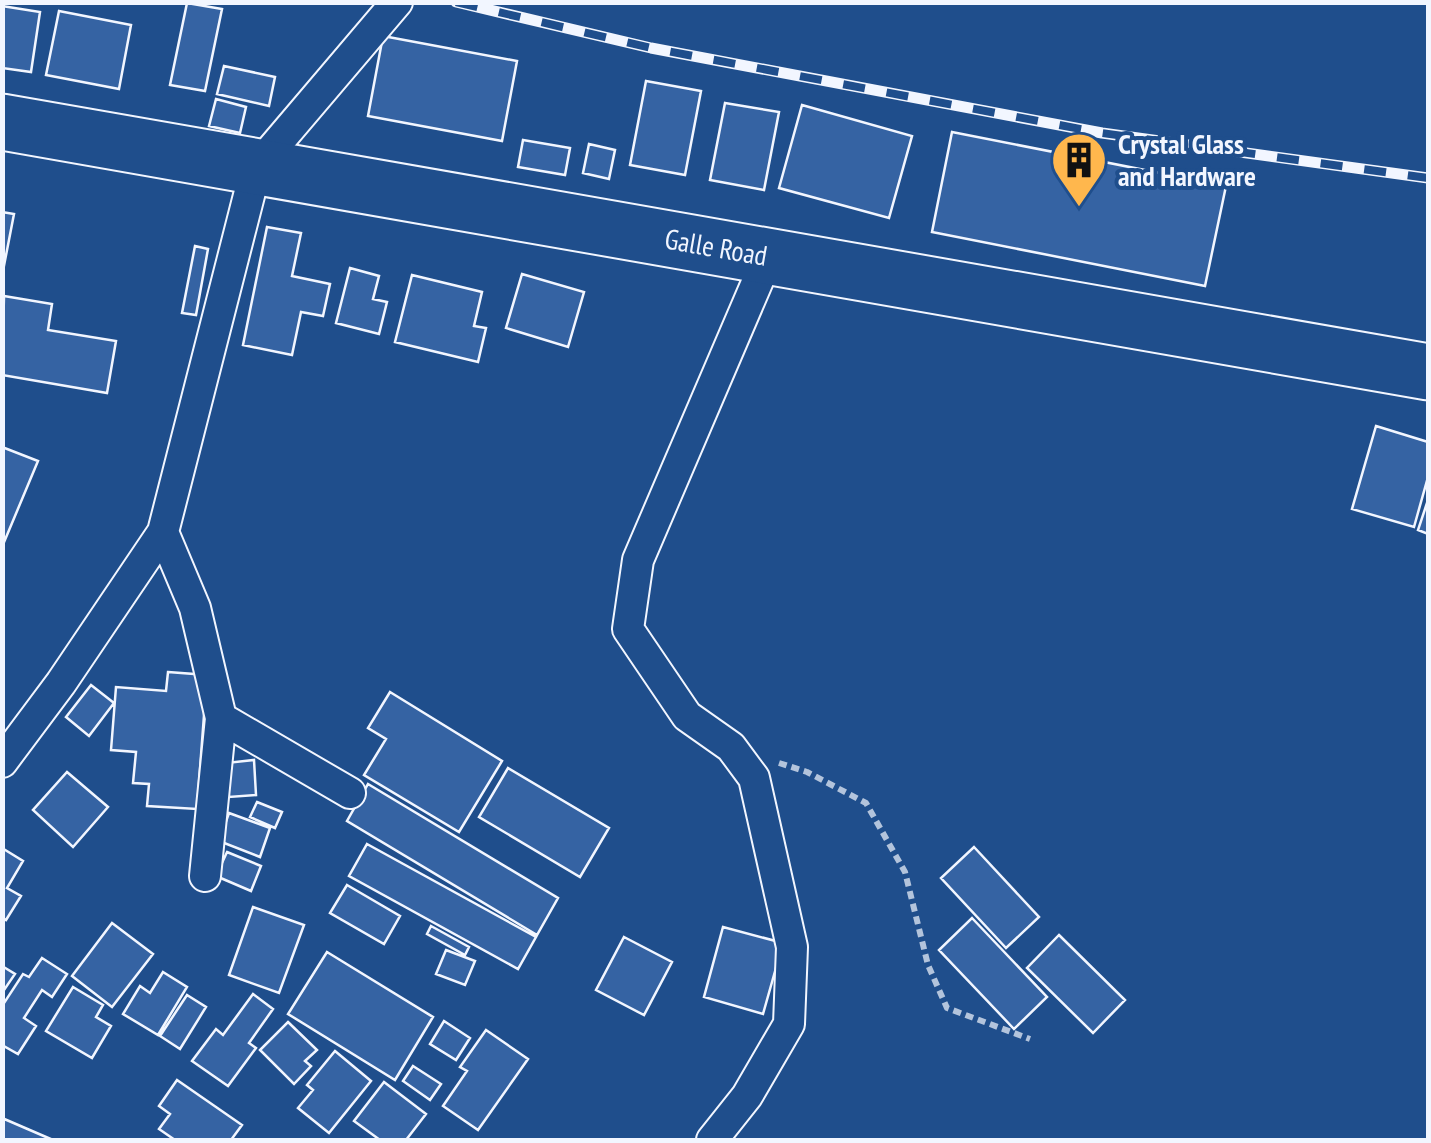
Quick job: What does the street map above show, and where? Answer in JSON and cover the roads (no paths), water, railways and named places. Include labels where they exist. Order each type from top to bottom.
[{"type":"highway","name":"Galle Road","points":[[2,122],[1428,372]]},
{"type":"street","points":[[2,762],[163,532],[256,168],[397,2]]},
{"type":"street","points":[[712,1140],[747,1096],[788,1024],[792,947],[754,778],[731,747],[688,716],[628,629],[638,560],[768,257]]},
{"type":"street","points":[[163,532],[196,608],[221,718],[205,876]]},
{"type":"street","points":[[221,718],[350,793]]},
{"type":"railway","points":[[456,2],[651,48],[1102,133],[1428,178]]},
{"type":"place","name":"Crystal Glass and Hardware","points":[[1079,209]]}]
